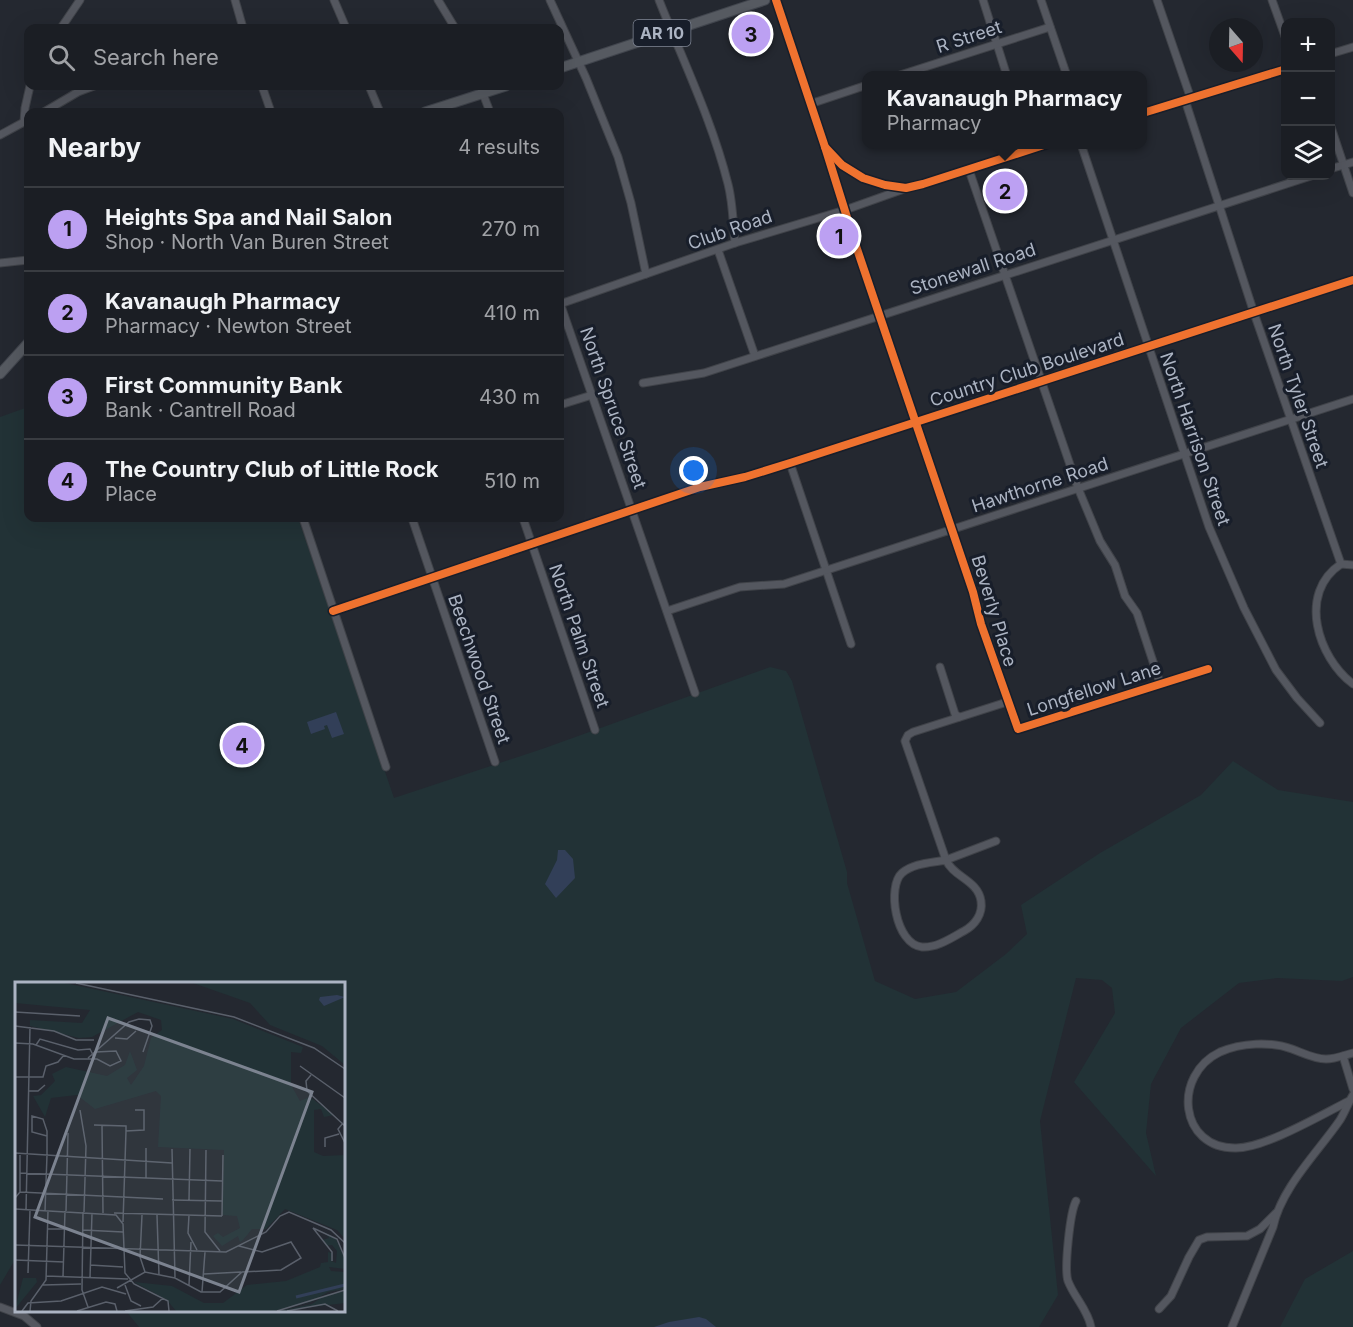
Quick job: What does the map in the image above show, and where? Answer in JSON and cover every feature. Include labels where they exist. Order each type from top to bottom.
[{"type":"main road","name":"AR 10","points":[[564,67],[765,0]]},
{"type":"main road","points":[[435,108],[480,90]]},
{"type":"main road","points":[[0,374],[24,347]]},
{"type":"street","points":[[65,24],[80,0]]},
{"type":"street","points":[[235,0],[242,24]]},
{"type":"street","points":[[334,0],[344,24]]},
{"type":"street","points":[[438,0],[453,24]]},
{"type":"street","points":[[550,0],[561,24]]},
{"type":"street","points":[[659,0],[697,89],[721,159],[729,186],[735,243]]},
{"type":"street","name":"Beverly Place","points":[[776,0],[1007,702]]},
{"type":"street","points":[[983,0],[1006,71]]},
{"type":"street","points":[[1041,0],[1065,71]]},
{"type":"street","name":"North Tyler Street","points":[[1157,0],[1254,313],[1341,564]]},
{"type":"street","points":[[1272,0],[1281,25]]},
{"type":"street","name":"R Street","points":[[910,71],[1050,27]]},
{"type":"street","points":[[564,30],[618,156],[646,274]]},
{"type":"street","points":[[1335,52],[1353,46]]},
{"type":"street","points":[[1147,112],[1281,71]]},
{"type":"street","points":[[810,104],[862,87]]},
{"type":"street","points":[[25,108],[29,90]]},
{"type":"street","points":[[51,108],[83,90]]},
{"type":"street","points":[[263,90],[270,108]]},
{"type":"street","points":[[371,90],[378,108]]},
{"type":"street","points":[[482,90],[489,108]]},
{"type":"street","points":[[0,135],[24,122]]},
{"type":"street","points":[[1331,126],[1353,193]]},
{"type":"street","points":[[825,147],[842,165],[863,178],[895,187],[911,187]]},
{"type":"street","name":"Club Road","points":[[564,302],[735,243],[969,170],[1025,149]]},
{"type":"street","name":"North Harrison Street","points":[[1083,149],[1209,527],[1248,617],[1276,670],[1320,723]]},
{"type":"street","points":[[1335,168],[1353,162]]},
{"type":"street","points":[[969,170],[1078,488],[1100,541],[1115,565],[1125,596],[1137,613],[1160,683]]},
{"type":"street","name":"Stonewall Road","points":[[643,383],[704,373],[1298,180]]},
{"type":"street","points":[[718,250],[755,356]]},
{"type":"street","points":[[0,263],[24,260]]},
{"type":"street","name":"Country Club Boulevard","points":[[333,610],[700,487],[790,463],[1353,280]]},
{"type":"street","name":"North Spruce Street","points":[[564,314],[695,693]]},
{"type":"street","points":[[564,404],[592,395]]},
{"type":"street","name":"Hawthorne Road","points":[[667,611],[740,587],[779,585],[827,571],[1353,399]]},
{"type":"street","points":[[790,463],[851,644]]},
{"type":"street","points":[[304,522],[386,767]]},
{"type":"street","name":"Beechwood Street","points":[[413,522],[495,762]]},
{"type":"street","name":"North Palm Street","points":[[524,522],[595,730]]},
{"type":"street","points":[[1353,565],[1341,564],[1326,577],[1319,597],[1317,623],[1321,643],[1329,659],[1353,684]]},
{"type":"street","points":[[940,668],[955,714],[959,717]]},
{"type":"street","name":"Longfellow Lane","points":[[1007,702],[1018,729],[1208,669]]},
{"type":"street","points":[[996,841],[946,860],[907,870],[896,880],[898,926],[905,938],[916,945],[930,947],[944,942],[969,928],[979,916],[981,903],[979,894],[970,882],[946,860],[905,741],[913,732],[1007,702]]},
{"type":"street","points":[[1351,1098],[1263,1143],[1236,1148],[1221,1146],[1204,1137],[1192,1122],[1187,1105],[1189,1086],[1198,1069],[1211,1058],[1229,1049],[1249,1045],[1284,1046],[1316,1058],[1330,1059],[1353,1053]]},
{"type":"street","points":[[1343,1056],[1353,1089]]},
{"type":"street","points":[[1159,1310],[1171,1296],[1199,1240],[1213,1237],[1247,1236],[1260,1229],[1276,1213],[1291,1186],[1341,1118],[1351,1098]]},
{"type":"street","points":[[1076,1201],[1071,1217],[1067,1278],[1091,1327]]},
{"type":"street","points":[[1232,1327],[1273,1227],[1276,1213]]},
{"type":"street","points":[[0,1307],[24,1316],[37,1327]]},
{"type":"shaded area","points":[[24,408],[24,522],[299,522],[394,798],[542,749],[770,667],[786,671],[792,681],[847,872],[847,883],[875,981],[915,999],[956,992],[1006,954],[1027,934],[1021,905],[1100,853],[1201,795],[1233,761],[1278,790],[1353,802],[1353,977],[1342,981],[1277,978],[1239,983],[1181,1028],[1151,1084],[1146,1133],[1156,1176],[1074,1082],[1115,1013],[1112,988],[1102,980],[1076,978],[1040,1121],[1058,1295],[1039,1327],[139,1327],[127,1312],[345,1312],[345,982],[15,982],[15,1260],[0,1285],[0,417]]},
{"type":"shaded area","points":[[1353,1251],[1353,1327],[1280,1327],[1305,1279]]},
{"type":"water","points":[[336,712],[344,734],[332,738],[327,725],[324,726],[325,729],[311,734],[307,722]]},
{"type":"water","points":[[558,850],[565,850],[573,859],[575,878],[556,898],[545,884],[557,860]]},
{"type":"water","points":[[699,1317],[706,1319],[716,1327],[654,1327],[669,1322]]},
{"type":"cycle path","points":[[776,0],[825,147],[842,165],[863,178],[885,185],[906,188],[1032,149]]},
{"type":"cycle path","points":[[1147,112],[1281,71]]},
{"type":"cycle path","points":[[825,147],[855,243],[973,592],[981,624],[1018,729],[1208,669]]},
{"type":"cycle path","points":[[333,611],[700,487],[745,477],[790,463],[1353,280]]},
{"type":"place","name":"First Community Bank","points":[[751,34]]},
{"type":"place","name":"Kavanaugh Pharmacy","points":[[1005,191]]},
{"type":"place","name":"Heights Spa and Nail Salon","points":[[839,236]]},
{"type":"place","name":"The Country Club of Little Rock","points":[[242,745]]}]
